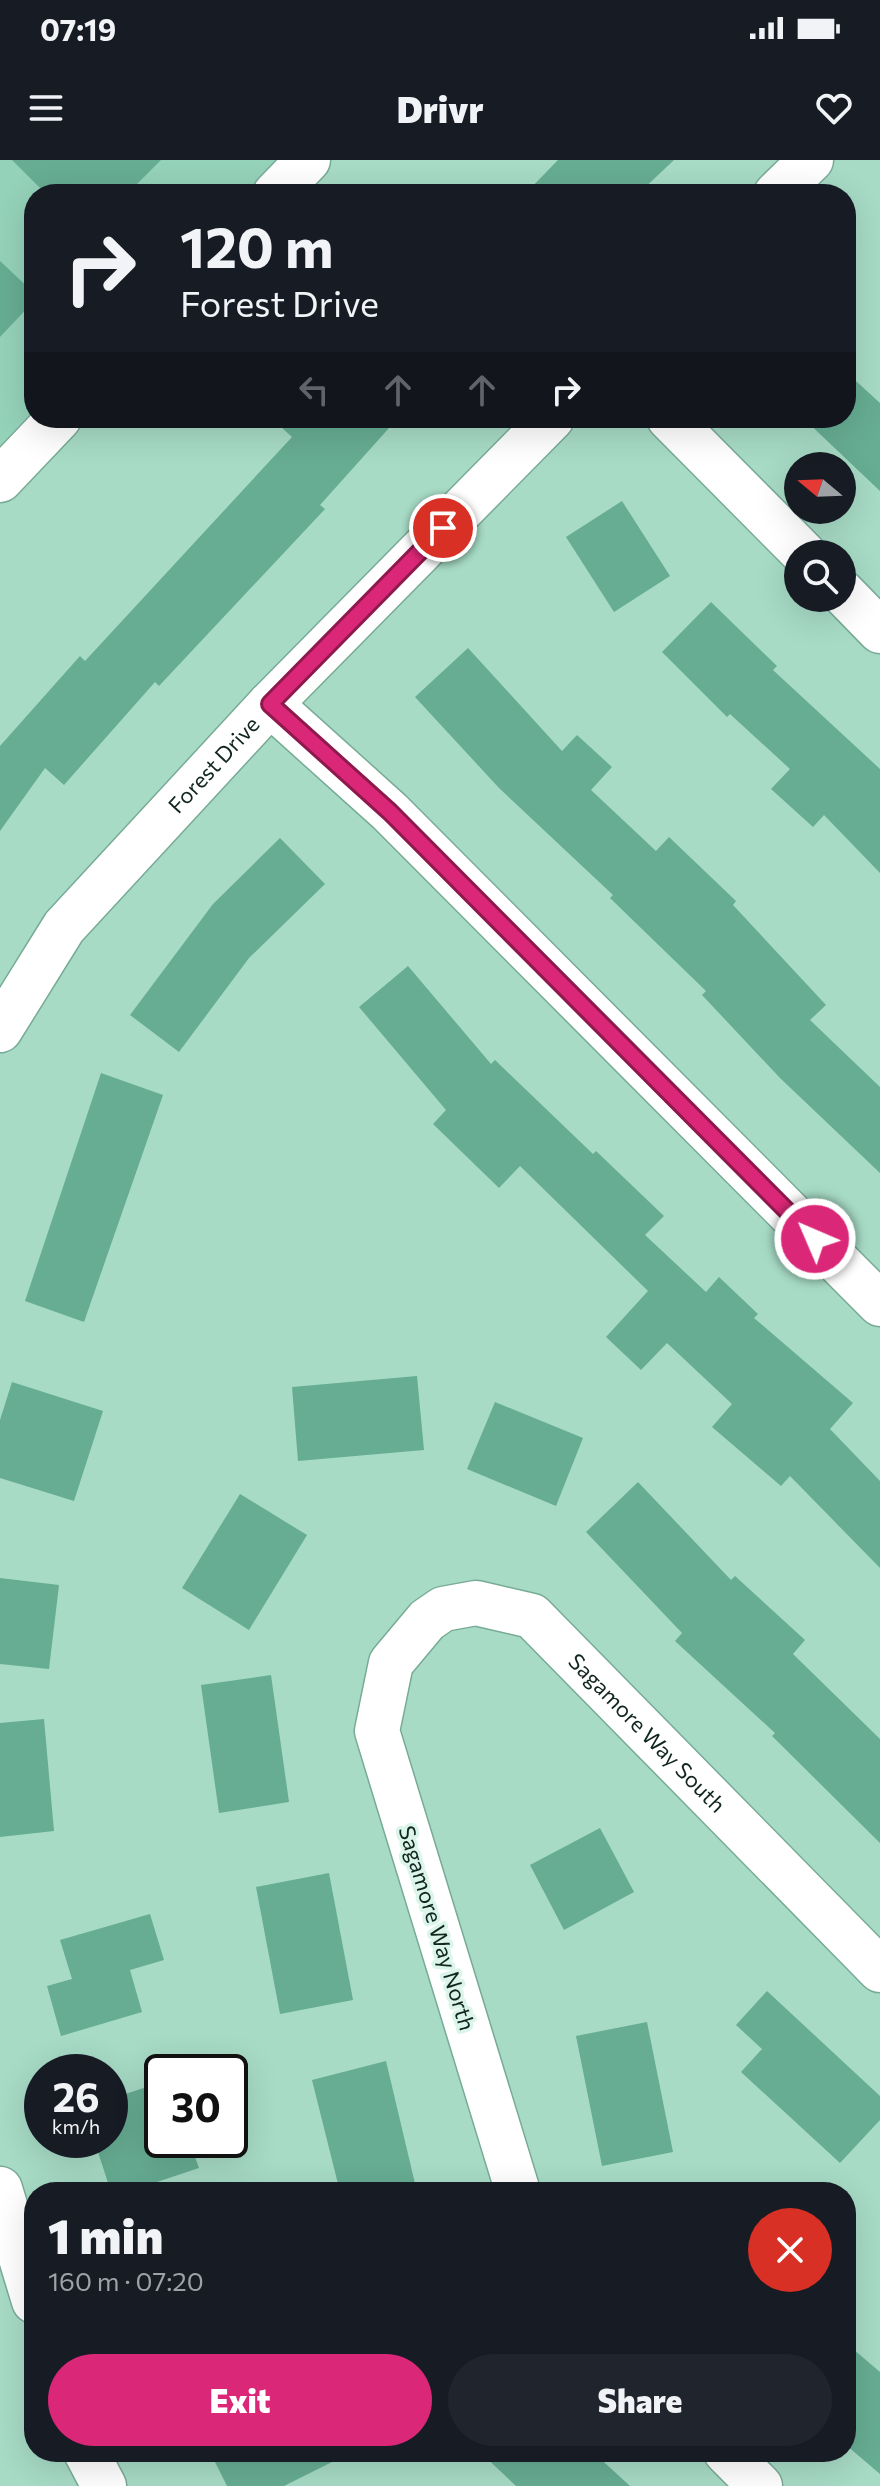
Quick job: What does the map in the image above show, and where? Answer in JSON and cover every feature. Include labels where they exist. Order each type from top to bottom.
[{"type":"street","points":[[285,184],[308,160]]},
{"type":"street","points":[[786,184],[811,160]]},
{"type":"street","points":[[0,480],[49,428]]},
{"type":"street","name":"Forest Drive","points":[[0,1030],[64,927],[270,704],[542,428]]},
{"type":"street","points":[[679,428],[790,540]]},
{"type":"street","points":[[856,606],[880,631]]},
{"type":"street","points":[[270,704],[390,812],[880,1304]]},
{"type":"street","name":"Sagamore Way South","points":[[391,1663],[427,1620],[443,1609],[476,1603],[532,1616],[880,1970]]},
{"type":"street","name":"Sagamore Way North","points":[[391,1663],[377,1731],[515,2182]]},
{"type":"street","points":[[0,2189],[24,2268]]},
{"type":"street","points":[[91,2462],[104,2486]]},
{"type":"street","points":[[736,2462],[760,2486]]},
{"type":"shaded area","points":[[0,160],[308,160],[285,184],[24,184],[24,428],[29,428],[0,480]]},
{"type":"building","points":[[12,160],[161,160],[137,184],[36,184]]},
{"type":"building","points":[[558,160],[674,160],[649,184],[535,184]]},
{"type":"building","points":[[0,261],[24,284],[24,312],[0,337]]},
{"type":"building","points":[[856,381],[880,403],[880,491],[856,468],[856,452],[839,452],[814,428],[856,428]]},
{"type":"building","points":[[282,428],[389,428],[320,505],[325,509],[159,686],[155,682],[64,785],[45,768],[0,831],[0,746],[80,656],[85,661],[292,437]]},
{"type":"building","points":[[622,501],[670,576],[614,612],[566,537]]},
{"type":"building","points":[[711,602],[777,666],[773,670],[880,769],[880,873],[824,815],[813,827],[771,789],[790,769],[730,714],[727,717],[662,652]]},
{"type":"building","points":[[468,648],[562,751],[577,735],[612,767],[591,790],[656,851],[669,837],[736,901],[733,905],[826,1005],[810,1020],[880,1087],[880,1173],[780,1078],[702,995],[706,991],[610,898],[613,895],[499,788],[415,697]]},
{"type":"building","points":[[280,838],[325,884],[249,958],[179,1052],[130,1015],[213,904]]},
{"type":"building","points":[[408,966],[491,1064],[495,1060],[593,1154],[596,1151],[664,1216],[645,1235],[706,1292],[719,1277],[758,1314],[754,1318],[853,1403],[830,1429],[880,1481],[880,1568],[790,1476],[781,1486],[712,1427],[732,1404],[667,1343],[641,1370],[606,1337],[648,1291],[520,1166],[499,1188],[433,1124],[446,1110],[359,1007]]},
{"type":"building","points":[[101,1073],[163,1095],[84,1322],[25,1301]]},
{"type":"building","points":[[417,1376],[424,1450],[298,1461],[292,1387]]},
{"type":"building","points":[[12,1382],[103,1411],[74,1501],[0,1478],[0,1420]]},
{"type":"building","points":[[495,1402],[583,1438],[556,1506],[467,1469]]},
{"type":"building","points":[[638,1482],[731,1580],[735,1576],[805,1640],[793,1654],[880,1739],[880,1843],[772,1736],[775,1733],[675,1641],[682,1633],[586,1532]]},
{"type":"building","points":[[240,1494],[307,1535],[249,1630],[182,1588]]},
{"type":"building","points":[[0,1578],[59,1585],[49,1669],[0,1664]]},
{"type":"building","points":[[271,1675],[289,1802],[219,1813],[201,1685]]},
{"type":"building","points":[[44,1719],[54,1831],[0,1837],[0,1723]]},
{"type":"building","points":[[600,1828],[634,1892],[564,1930],[530,1865]]},
{"type":"building","points":[[329,1873],[353,2000],[280,2014],[256,1887]]},
{"type":"building","points":[[150,1914],[164,1960],[130,1970],[142,2012],[61,2036],[47,1986],[72,1979],[60,1940]]},
{"type":"building","points":[[767,1991],[880,2096],[880,2120],[840,2163],[741,2072],[762,2049],[736,2025]]},
{"type":"building","points":[[647,2022],[673,2152],[602,2166],[576,2036]]},
{"type":"building","points":[[386,2061],[415,2182],[338,2182],[312,2080]]},
{"type":"building","points":[[144,2088],[144,2158],[195,2158],[199,2168],[157,2182],[108,2182],[100,2158],[128,2158],[128,2093]]},
{"type":"building","points":[[856,2352],[880,2372],[880,2474],[856,2454]]},
{"type":"building","points":[[215,2462],[332,2462],[284,2486],[227,2486]]},
{"type":"building","points":[[491,2462],[604,2462],[630,2486],[516,2486]]},
{"type":"route","points":[[443,528],[270,704],[390,812],[815,1239]]}]
